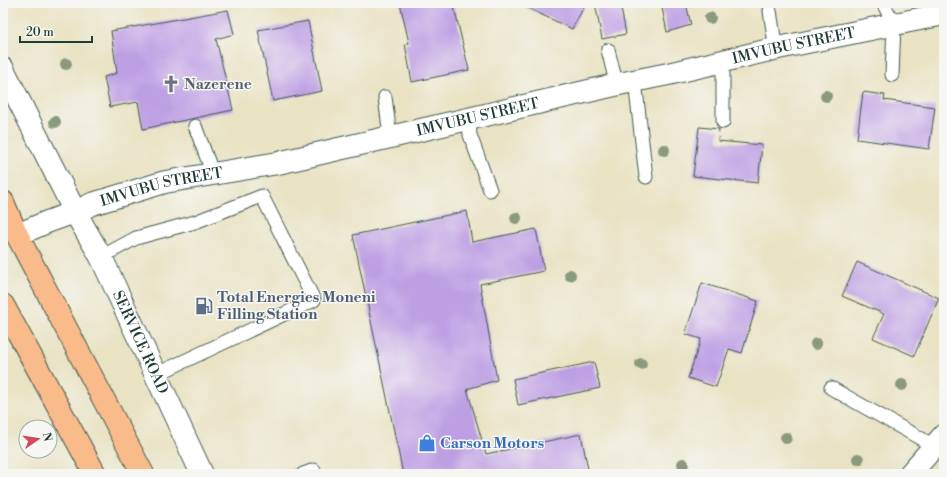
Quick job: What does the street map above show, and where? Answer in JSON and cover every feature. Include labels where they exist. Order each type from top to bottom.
[{"type":"highway","points":[[3,202],[17,235],[143,474]]},
{"type":"highway","points":[[3,305],[95,474]]},
{"type":"street","name":"IMVUBU STREET","points":[[17,235],[92,204],[164,182],[278,163],[390,136],[778,48],[944,14]]},
{"type":"street","name":"SERVICE ROAD","points":[[3,69],[74,212],[101,257],[202,474]]},
{"type":"street","points":[[910,474],[939,440]]},
{"type":"lane","points":[[883,3],[894,24],[892,75]]},
{"type":"lane","points":[[770,12],[774,37],[778,48]]},
{"type":"lane","points":[[608,50],[614,74],[627,82],[646,177]]},
{"type":"lane","points":[[721,61],[723,122]]},
{"type":"lane","points":[[385,97],[390,136]]},
{"type":"lane","points":[[469,119],[470,135],[490,190]]},
{"type":"lane","points":[[196,126],[213,174]]},
{"type":"lane","points":[[101,257],[136,238],[195,222],[262,196],[314,300],[155,374]]},
{"type":"lane","points":[[831,388],[939,440]]},
{"type":"building","points":[[400,3],[453,3],[469,70],[412,82],[405,44],[409,43]]},
{"type":"building","points":[[517,3],[586,3],[572,29]]},
{"type":"building","points":[[595,3],[620,3],[626,34],[602,39]]},
{"type":"building","points":[[661,3],[686,3],[691,25],[667,32]]},
{"type":"building","points":[[228,10],[234,34],[216,39],[233,110],[143,129],[138,102],[110,107],[104,77],[117,73],[111,31]]},
{"type":"building","points":[[308,21],[322,91],[273,101],[258,30]]},
{"type":"building","points":[[863,92],[885,95],[884,100],[935,107],[929,149],[857,139]]},
{"type":"building","points":[[699,127],[719,129],[718,141],[762,145],[758,183],[693,176]]},
{"type":"building","points":[[467,211],[472,242],[536,229],[544,271],[480,284],[497,380],[467,389],[486,454],[581,434],[589,474],[403,474],[353,235]]},
{"type":"building","points":[[857,262],[939,298],[914,356],[873,338],[884,314],[842,296]]},
{"type":"building","points":[[702,283],[758,301],[742,353],[729,349],[716,387],[688,378],[701,339],[685,334]]},
{"type":"building","points":[[594,362],[600,388],[518,405],[513,379]]},
{"type":"place","name":"Nazerene","points":[[171,84]]},
{"type":"place","name":"Total Energies Moneni Filling Station","points":[[204,306]]},
{"type":"place","name":"Carson Motors","points":[[427,443]]}]
